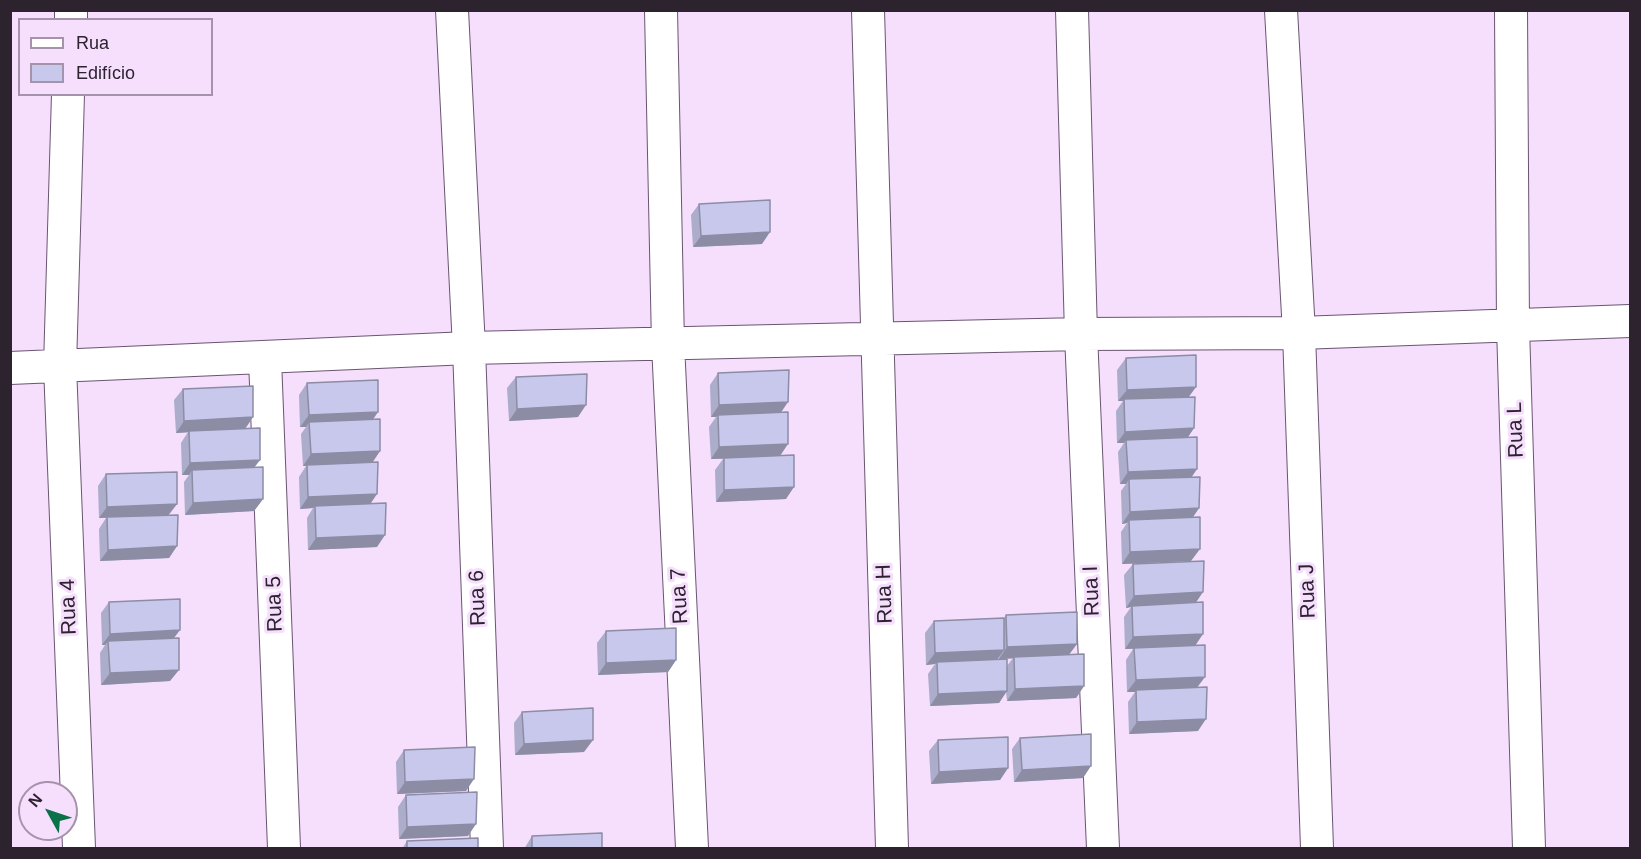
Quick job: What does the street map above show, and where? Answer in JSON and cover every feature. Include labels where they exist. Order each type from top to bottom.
[{"type":"street","name":"Rua 6","points":[[452,10],[469,348],[487,849]]},
{"type":"street","name":"Rua 7","points":[[661,10],[668,344],[692,849]]},
{"type":"street","name":"Rua H","points":[[868,10],[892,849]]},
{"type":"street","name":"Rua I","points":[[1072,10],[1081,334],[1103,849]]},
{"type":"street","name":"Rua J","points":[[1281,10],[1299,333],[1317,849]]},
{"type":"street","name":"Rua L","points":[[1511,10],[1513,327],[1529,849]]},
{"type":"street","name":"Rua 4","points":[[68,96],[60,366],[79,849]]},
{"type":"street","points":[[10,369],[469,348],[1081,334],[1299,333],[1630,321]]},
{"type":"street","name":"Rua 5","points":[[265,359],[284,849]]},
{"type":"building","points":[[770,200],[770,232],[701,236],[699,204]]},
{"type":"building","points":[[1196,355],[1196,387],[1127,390],[1126,358]]},
{"type":"building","points":[[789,370],[788,402],[719,405],[718,373]]},
{"type":"building","points":[[587,374],[586,405],[517,409],[516,377]]},
{"type":"building","points":[[378,380],[378,412],[309,415],[307,383]]},
{"type":"building","points":[[253,386],[253,417],[184,421],[183,389]]},
{"type":"building","points":[[1195,397],[1194,428],[1125,432],[1124,399]]},
{"type":"building","points":[[788,412],[788,444],[719,447],[718,415]]},
{"type":"building","points":[[380,419],[380,451],[311,454],[309,422]]},
{"type":"building","points":[[260,428],[260,460],[190,463],[189,431]]},
{"type":"building","points":[[1197,437],[1197,469],[1128,472],[1126,440]]},
{"type":"building","points":[[794,455],[794,487],[724,490],[724,458]]},
{"type":"building","points":[[378,462],[377,494],[308,497],[307,465]]},
{"type":"building","points":[[263,467],[263,499],[193,503],[192,470]]},
{"type":"building","points":[[177,472],[177,504],[107,507],[106,474]]},
{"type":"building","points":[[1200,477],[1199,508],[1130,512],[1129,479]]},
{"type":"building","points":[[386,503],[385,535],[316,538],[315,506]]},
{"type":"building","points":[[178,515],[177,546],[108,550],[107,517]]},
{"type":"building","points":[[1200,517],[1200,549],[1130,552],[1129,520]]},
{"type":"building","points":[[1204,561],[1203,592],[1134,596],[1133,564]]},
{"type":"building","points":[[180,599],[180,630],[110,634],[109,602]]},
{"type":"building","points":[[1203,602],[1203,634],[1133,637],[1132,606]]},
{"type":"building","points":[[1077,612],[1077,644],[1007,647],[1006,615]]},
{"type":"building","points":[[1004,618],[1004,650],[935,653],[934,621]]},
{"type":"building","points":[[676,628],[676,660],[606,663],[606,631]]},
{"type":"building","points":[[179,638],[179,670],[110,673],[108,641]]},
{"type":"building","points":[[1205,645],[1205,677],[1136,680],[1134,648]]},
{"type":"building","points":[[1084,654],[1084,686],[1015,689],[1014,657]]},
{"type":"building","points":[[1007,659],[1007,691],[938,694],[937,662]]},
{"type":"building","points":[[1207,687],[1206,719],[1137,722],[1136,690]]},
{"type":"building","points":[[593,708],[593,740],[524,744],[522,712]]},
{"type":"building","points":[[1091,734],[1091,766],[1022,770],[1020,738]]},
{"type":"building","points":[[1008,737],[1008,768],[939,772],[938,740]]},
{"type":"building","points":[[475,747],[474,779],[405,782],[404,750]]},
{"type":"building","points":[[477,792],[476,824],[407,827],[406,795]]},
{"type":"building","points":[[602,833],[602,849],[532,849],[532,836]]},
{"type":"building","points":[[478,838],[478,849],[407,849],[407,841]]}]
